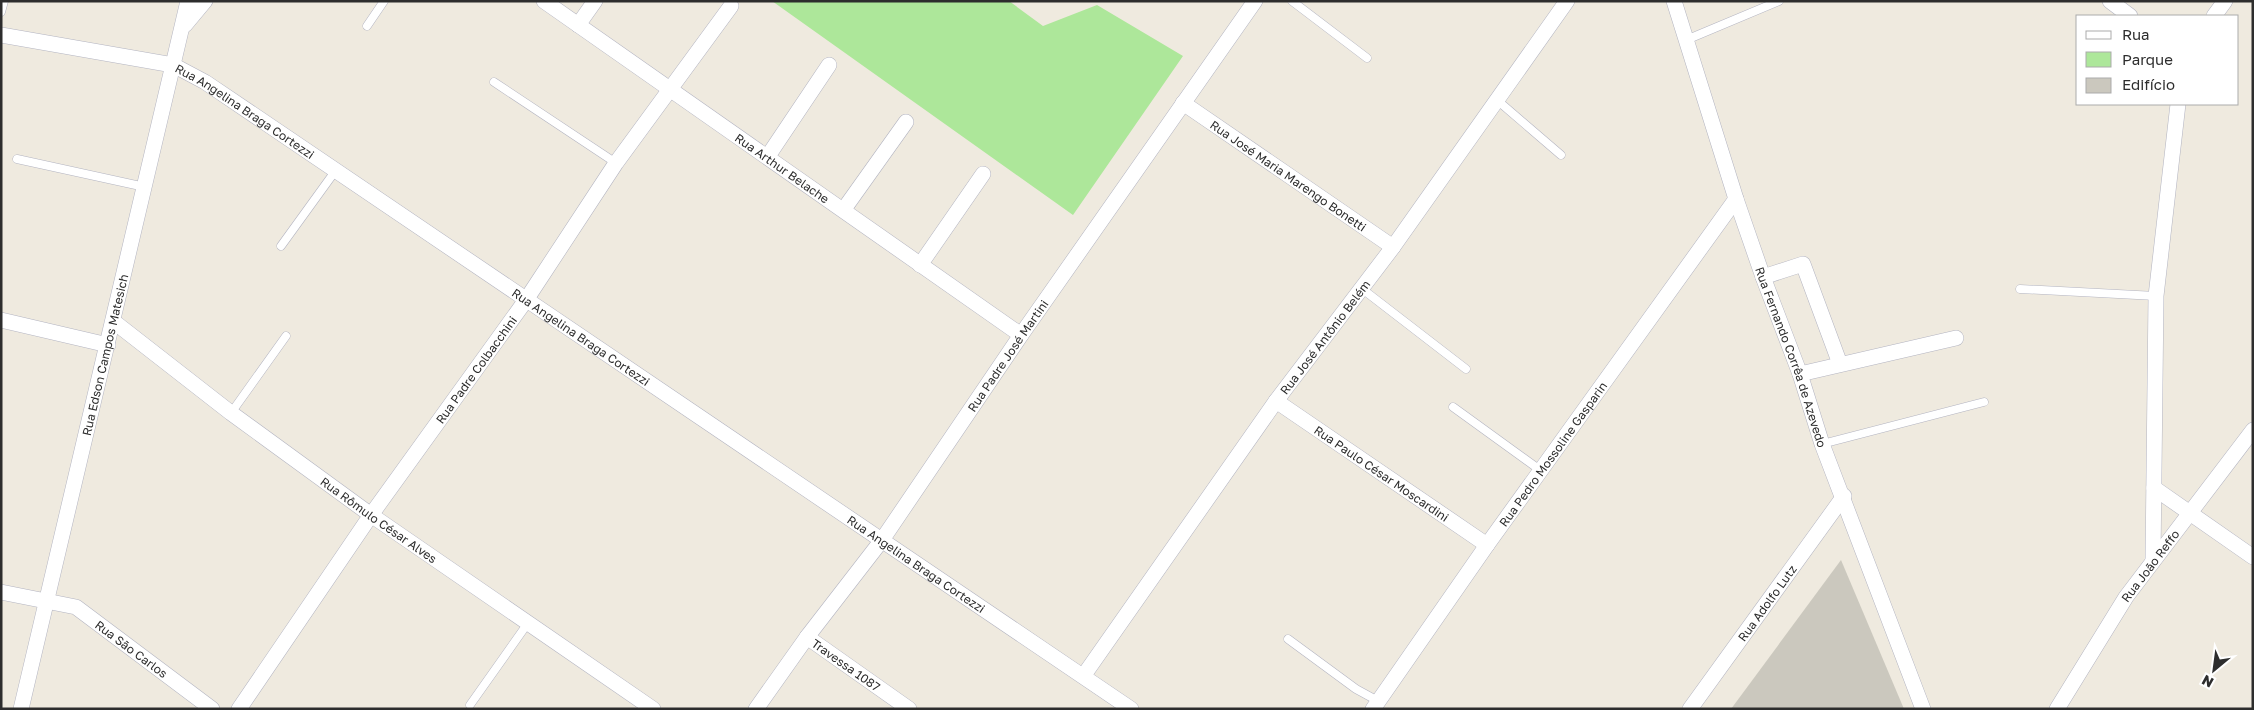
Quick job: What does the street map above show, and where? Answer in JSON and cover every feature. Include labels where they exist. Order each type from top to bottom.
[{"type":"street","name":"Rua Edson Campos Matesich","points":[[21,709],[144,187],[184,27],[188,1]]},
{"type":"street","points":[[184,27],[204,1]]},
{"type":"street","name":"Rua Arthur Belache","points":[[544,1],[844,209],[920,265],[1021,335]]},
{"type":"street","points":[[578,25],[595,1]]},
{"type":"street","name":"Rua Padre José Martini","points":[[756,709],[807,637],[882,540],[1021,335],[1255,1]]},
{"type":"street","name":"Rua José Antônio Belém","points":[[1084,675],[1276,401],[1393,247],[1567,1]]},
{"type":"street","name":"Rua Fernando Corrêa de Azevedo","points":[[1674,1],[1736,199],[1763,277],[1800,374],[1822,444],[1844,496],[1923,709]]},
{"type":"street","points":[[2110,1],[2129,15]]},
{"type":"street","points":[[2215,15],[2225,1]]},
{"type":"street","name":"Rua Padre Colbacchini","points":[[239,709],[371,516],[526,300],[616,163],[730,6]]},
{"type":"street","name":"Rua Angelina Braga Cortezzi","points":[[1,34],[173,66],[205,82],[1084,675],[1131,709]]},
{"type":"street","points":[[768,156],[829,65]]},
{"type":"street","name":"Rua José Maria Marengo Bonetti","points":[[1183,103],[1393,247]]},
{"type":"street","points":[[2153,560],[2156,296],[2178,105]]},
{"type":"street","points":[[844,209],[906,122]]},
{"type":"street","points":[[920,265],[983,174]]},
{"type":"street","name":"Rua Pedro Mossoline Gasparin","points":[[1376,705],[1540,470],[1736,199]]},
{"type":"street","points":[[1763,277],[1803,264],[1840,364]]},
{"type":"street","points":[[1,320],[108,345]]},
{"type":"street","name":"Rua Rômulo César Alves","points":[[113,321],[231,414],[371,516],[653,709]]},
{"type":"street","points":[[1800,374],[1956,338]]},
{"type":"street","name":"Rua Paulo César Moscardini","points":[[1276,401],[1487,545]]},
{"type":"street","name":"Rua João Reffo","points":[[2057,709],[2126,597],[2253,430]]},
{"type":"street","points":[[2154,488],[2253,556]]},
{"type":"street","name":"Rua Adolfo Lutz","points":[[1690,709],[1844,496]]},
{"type":"street","name":"Rua São Carlos","points":[[1,592],[76,607],[212,709]]},
{"type":"street","name":"Travessa 1087","points":[[807,637],[909,709]]},
{"type":"lane","points":[[1,12],[4,1]]},
{"type":"lane","points":[[367,26],[384,1]]},
{"type":"lane","points":[[1292,1],[1366,58]]},
{"type":"lane","points":[[1686,40],[1779,1]]},
{"type":"lane","points":[[494,82],[616,163]]},
{"type":"lane","points":[[1497,100],[1561,155]]},
{"type":"lane","points":[[17,159],[144,187]]},
{"type":"lane","points":[[281,246],[336,170]]},
{"type":"lane","points":[[1362,288],[1466,369]]},
{"type":"lane","points":[[2020,289],[2156,296]]},
{"type":"lane","points":[[231,414],[286,336]]},
{"type":"lane","points":[[1822,444],[1984,402]]},
{"type":"lane","points":[[1453,407],[1540,470]]},
{"type":"lane","points":[[470,705],[528,623]]},
{"type":"lane","points":[[1288,639],[1376,705]]},
{"type":"green space","points":[[772,1],[1009,1],[1043,26],[1097,5],[1183,56],[1073,215]]},
{"type":"building","points":[[1841,560],[1904,709],[1731,709]]}]
